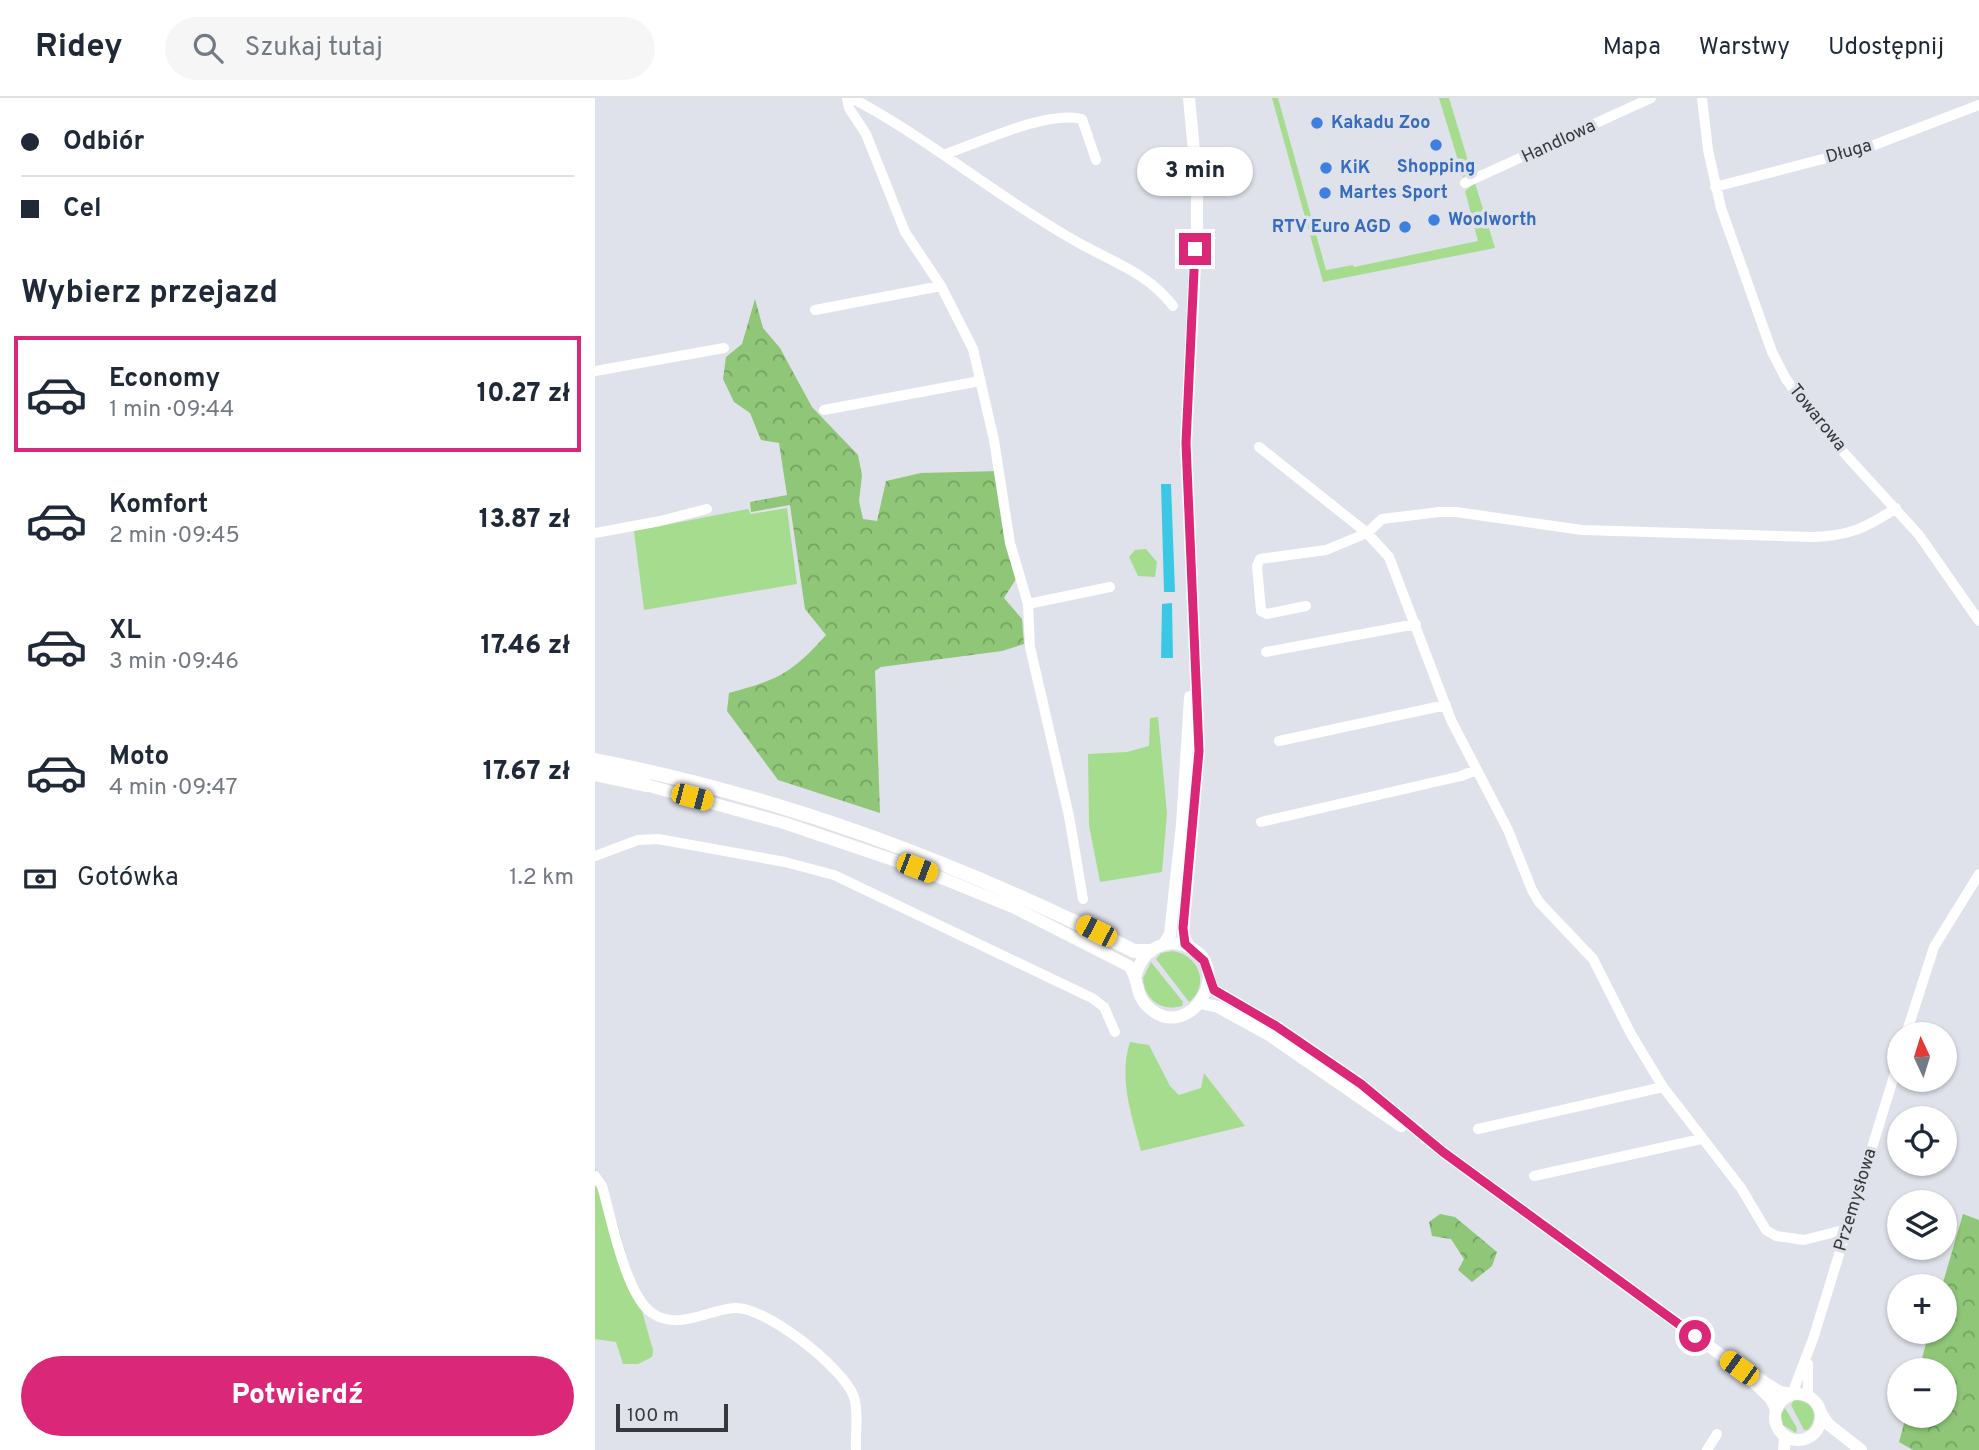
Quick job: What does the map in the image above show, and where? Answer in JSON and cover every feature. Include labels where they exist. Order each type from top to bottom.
[{"type":"highway","points":[[595,760],[719,787],[859,830],[1026,897],[1134,950],[1150,951]]},
{"type":"highway","points":[[595,774],[646,785]]},
{"type":"main road","points":[[1189,98],[1197,183],[1186,443],[1199,751],[1183,934],[1189,947],[1204,961],[1214,990],[1276,1026],[1361,1084],[1443,1152],[1739,1368],[1780,1392],[1808,1395],[1814,1399],[1828,1424],[1859,1450]]},
{"type":"main road","points":[[1193,648],[1179,855],[1170,934],[1164,944],[1150,951],[1142,960],[1135,978],[1136,988],[1146,1005],[1162,1015],[1182,1015],[1201,1003],[1209,981]]},
{"type":"main road","points":[[646,785],[784,823],[970,889],[1125,963],[1135,978]]},
{"type":"main road","points":[[1164,944],[1189,947]]},
{"type":"main road","points":[[1201,1003],[1218,1007],[1269,1035],[1352,1095],[1443,1152]]},
{"type":"main road","points":[[1739,1368],[1771,1399],[1776,1409],[1776,1424],[1785,1436],[1797,1445],[1814,1434],[1825,1435],[1859,1450]]},
{"type":"main road","points":[[1776,1409],[1785,1397],[1793,1394]]},
{"type":"main road","points":[[1814,1434],[1821,1413]]},
{"type":"main road","points":[[1784,1450],[1785,1436]]},
{"type":"street","points":[[1083,899],[1069,816],[1030,647],[1028,604],[1010,543],[994,440],[973,349],[941,286],[905,232],[866,134],[849,108],[849,98],[947,154],[1070,239],[1143,276],[1173,306]]},
{"type":"street","name":"Handlowa","points":[[1465,183],[1651,98]]},
{"type":"street","name":"Towarowa","points":[[1702,98],[1715,187],[1772,352],[1786,379],[1825,432],[1896,508],[1943,566],[1979,621]]},
{"type":"street","name":"Długa","points":[[1715,187],[1870,147],[1979,105]]},
{"type":"street","points":[[947,154],[1030,124],[1073,117],[1082,119],[1096,160]]},
{"type":"street","points":[[815,310],[941,286]]},
{"type":"street","points":[[595,371],[724,348]]},
{"type":"street","points":[[824,410],[980,381]]},
{"type":"street","points":[[1259,447],[1367,533],[1389,557],[1446,705],[1508,830],[1539,902],[1593,959],[1631,1034],[1663,1087],[1741,1188],[1766,1230],[1776,1236],[1804,1240],[1847,1229]]},
{"type":"street","points":[[1306,606],[1266,614],[1261,611],[1257,566],[1260,559],[1325,550],[1367,533],[1382,519],[1456,512],[1582,530],[1840,537],[1867,527],[1896,508]]},
{"type":"street","points":[[595,533],[660,522],[707,509]]},
{"type":"street","points":[[1028,604],[1110,587]]},
{"type":"street","points":[[1266,652],[1416,624]]},
{"type":"street","points":[[1279,741],[1446,705]]},
{"type":"street","points":[[1261,822],[1461,776],[1476,770]]},
{"type":"street","points":[[595,856],[638,840],[658,839],[785,862],[834,875],[1092,998],[1104,1007],[1115,1032]]},
{"type":"street","points":[[1910,1022],[1934,947],[1979,874]]},
{"type":"street","points":[[1478,1129],[1663,1087]]},
{"type":"street","name":"Przemysłowa","points":[[1793,1394],[1813,1339],[1889,1092]]},
{"type":"street","points":[[1534,1176],[1701,1139]]},
{"type":"street","points":[[595,1176],[602,1186],[634,1292],[651,1313],[667,1320],[687,1320],[735,1308],[755,1311],[826,1358],[845,1380],[855,1398],[856,1450]]},
{"type":"street","name":"Przemysłowa","points":[[1808,1395],[1806,1377],[1813,1339]]},
{"type":"street","points":[[1707,1450],[1717,1434]]},
{"type":"green space","points":[[1272,98],[1278,98],[1326,270],[1354,267],[1478,241],[1465,191],[1475,183],[1495,248],[1323,282]]},
{"type":"green space","points":[[1439,98],[1449,98],[1472,174],[1463,177]]},
{"type":"green space","points":[[755,299],[763,328],[780,348],[812,407],[858,455],[862,475],[859,501],[863,519],[877,521],[886,481],[921,473],[999,471],[1016,579],[1004,598],[1022,619],[1024,644],[1002,651],[881,667],[875,671],[880,813],[778,780],[727,711],[729,693],[760,684],[783,673],[793,667],[826,635],[805,609],[790,505],[751,512],[750,502],[787,495],[779,443],[761,440],[750,413],[734,402],[723,379],[726,357],[742,344]]},
{"type":"green space","points":[[787,508],[797,584],[644,610],[634,531],[748,509],[751,514]]},
{"type":"green space","points":[[1146,549],[1157,562],[1155,577],[1138,576],[1129,557],[1135,550]]},
{"type":"green space","points":[[1158,717],[1167,813],[1162,872],[1100,882],[1089,825],[1088,754],[1127,752],[1149,746],[1150,718]]},
{"type":"green space","points":[[1172,951],[1189,958],[1199,971],[1199,987],[1189,1002],[1156,959],[1161,953]]},
{"type":"green space","points":[[1151,962],[1183,1002],[1182,1006],[1167,1007],[1150,998],[1143,978]]},
{"type":"green space","points":[[1130,1042],[1149,1045],[1170,1086],[1179,1095],[1201,1088],[1204,1073],[1245,1126],[1141,1151],[1130,1111],[1126,1083],[1125,1069]]},
{"type":"green space","points":[[595,1168],[617,1223],[653,1350],[652,1357],[638,1364],[623,1364],[616,1342],[595,1339]]},
{"type":"green space","points":[[1440,1214],[1455,1217],[1497,1252],[1492,1266],[1472,1282],[1458,1270],[1464,1259],[1451,1239],[1432,1236],[1429,1222]]},
{"type":"green space","points":[[1963,1214],[1979,1220],[1979,1450],[1913,1450],[1899,1442],[1903,1428],[1957,1428],[1957,1358],[1922,1358],[1926,1344],[1957,1344],[1957,1274],[1946,1274],[1950,1260],[1957,1260],[1957,1235]]},
{"type":"green space","points":[[1794,1400],[1806,1403],[1813,1410],[1814,1419],[1808,1430],[1804,1430],[1791,1405]]},
{"type":"green space","points":[[1785,1408],[1797,1428],[1796,1433],[1783,1425],[1781,1414]]},
{"type":"water","points":[[1161,484],[1171,484],[1175,592],[1164,592]]},
{"type":"water","points":[[1172,603],[1173,658],[1161,658],[1162,604]]},
{"type":"place","name":"Kakadu Zoo","points":[[1317,123]]},
{"type":"place","name":"Shopping","points":[[1436,145]]},
{"type":"place","name":"KiK","points":[[1326,168]]},
{"type":"place","name":"Martes Sport","points":[[1325,193]]},
{"type":"place","name":"Woolworth","points":[[1434,220]]},
{"type":"place","name":"RTV Euro AGD","points":[[1405,227]]},
{"type":"route","points":[[1195,249],[1186,443],[1199,751],[1183,928],[1185,944],[1204,961],[1214,990],[1276,1026],[1361,1084],[1443,1152],[1695,1336]]}]
